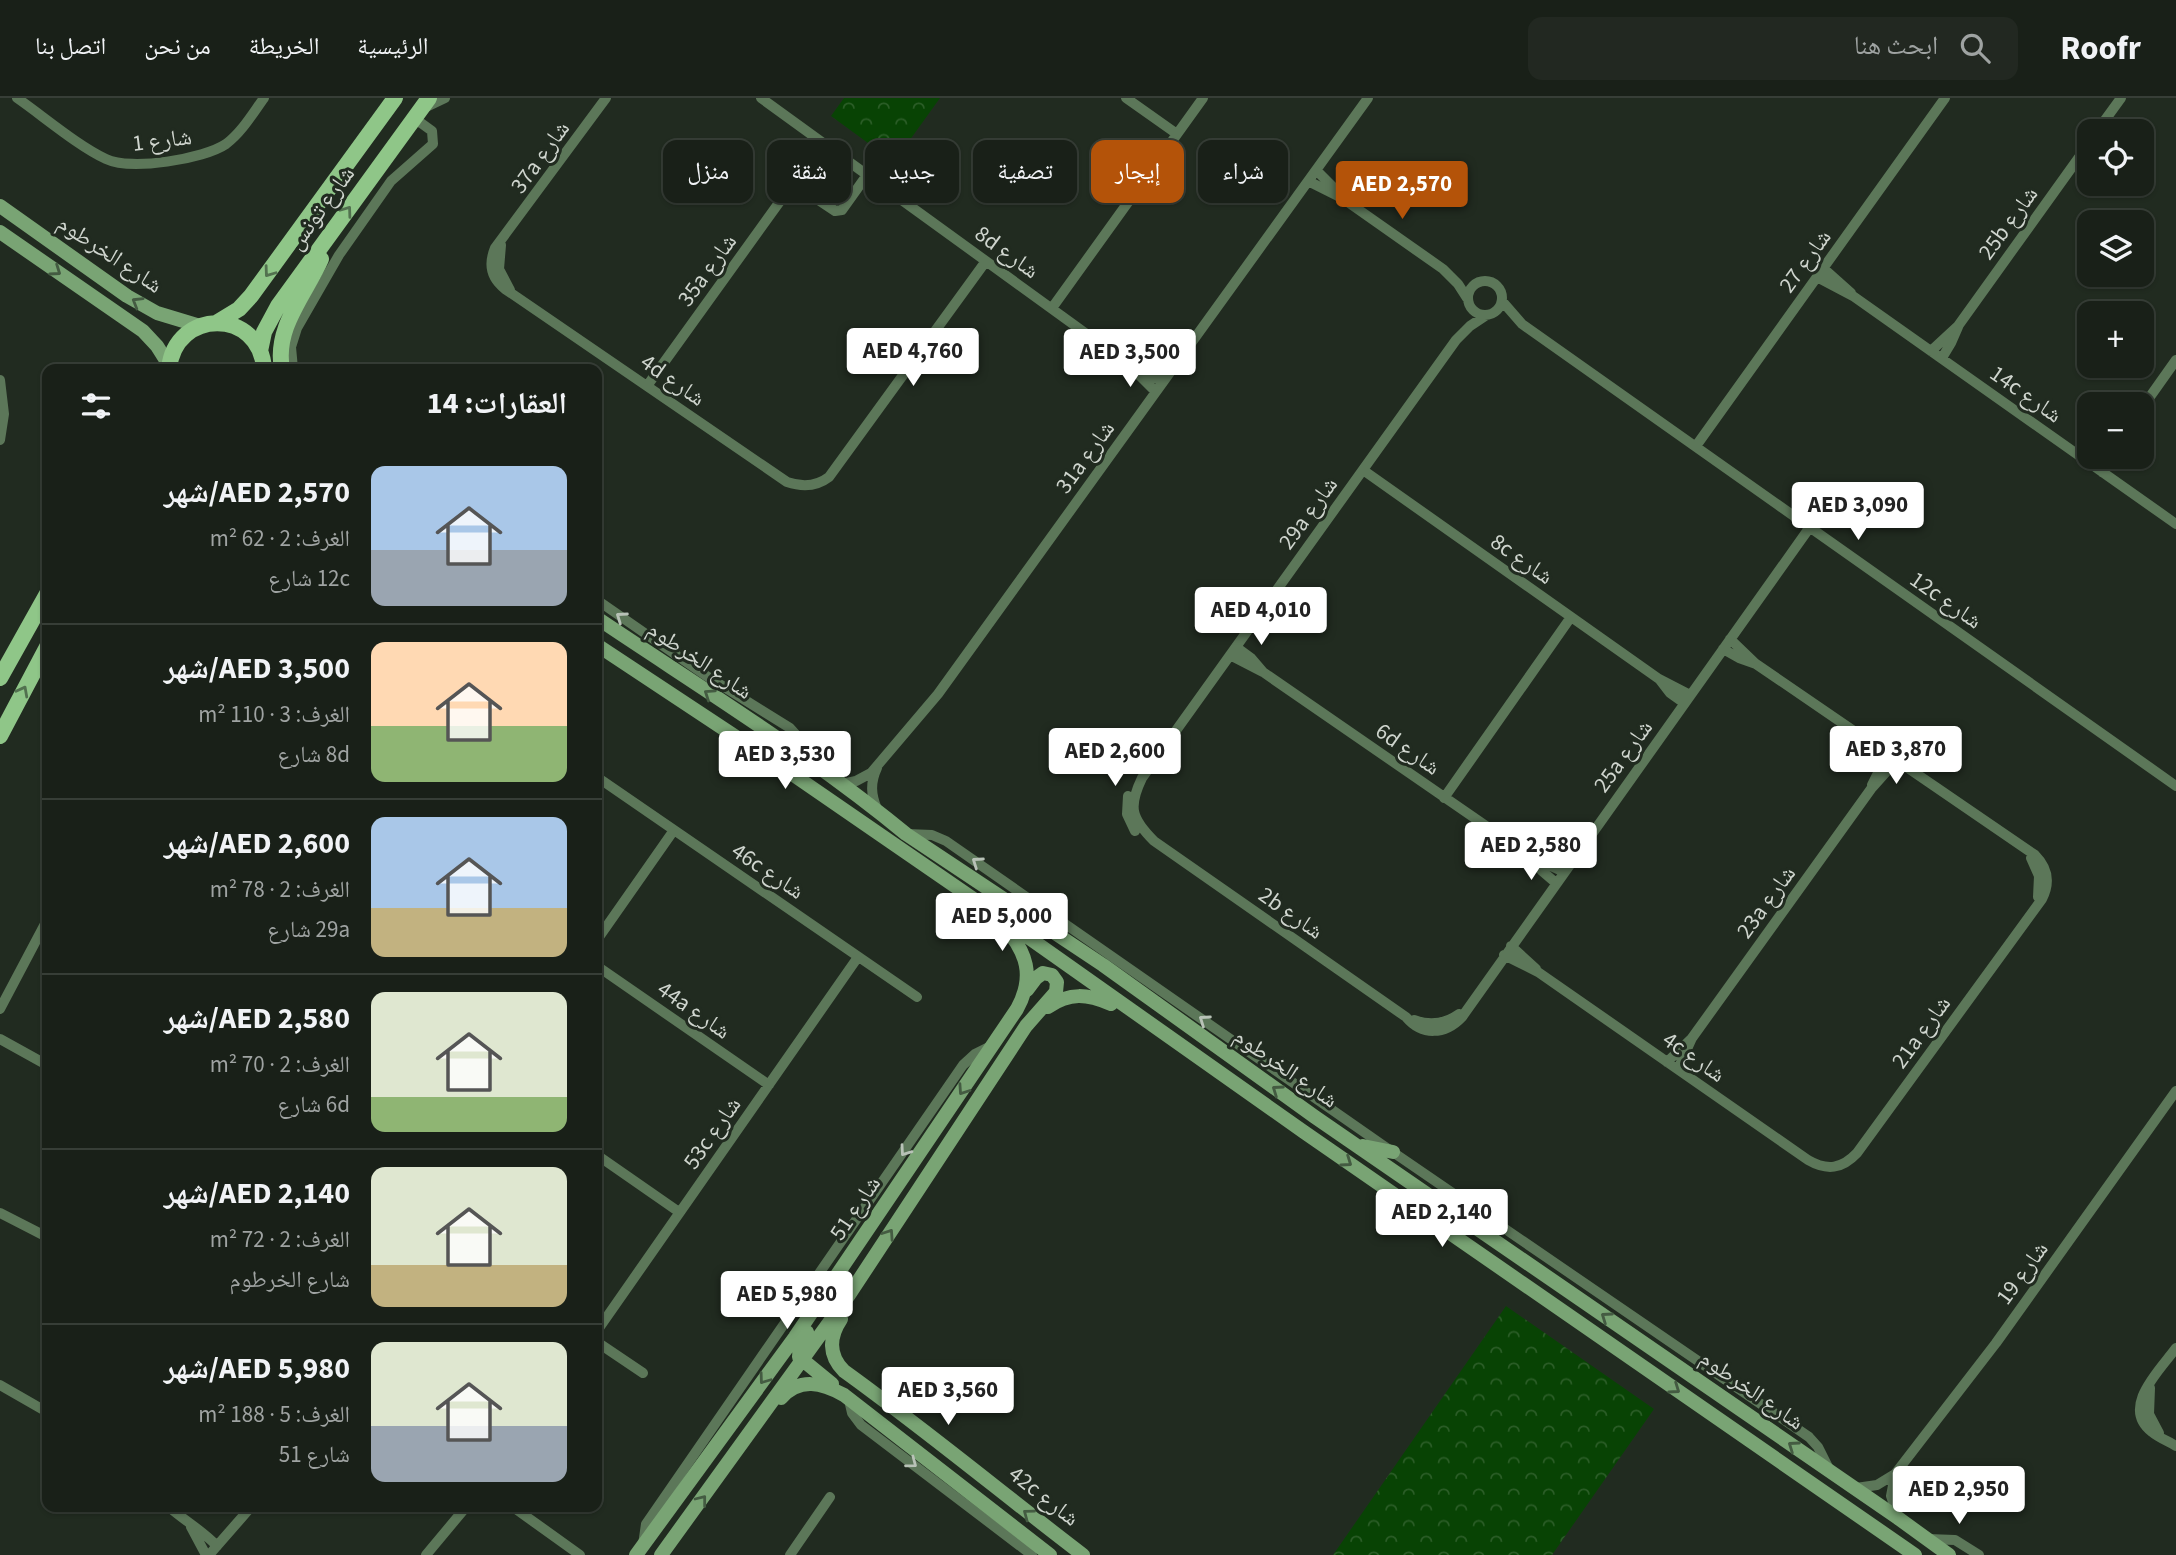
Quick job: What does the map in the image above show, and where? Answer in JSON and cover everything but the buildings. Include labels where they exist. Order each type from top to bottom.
[{"type":"main road","name":"شارع تونس","points":[[170,364],[179,341],[239,309],[257,289],[395,98]]},
{"type":"main road","name":"شارع تونس","points":[[260,351],[272,314],[421,109]]},
{"type":"main road","name":"شارع الخرطوم","points":[[0,206],[127,296],[157,313],[208,324]]},
{"type":"main road","name":"شارع الخرطوم","points":[[0,232],[142,331],[157,346],[167,364]]},
{"type":"main road","points":[[281,364],[284,331],[317,268],[330,234]]},
{"type":"main road","points":[[208,324],[230,324],[242,330],[253,339],[263,364]]},
{"type":"main road","points":[[0,678],[42,603]]},
{"type":"main road","name":"شارع الخرطوم","points":[[602,621],[842,784],[906,834],[1103,965],[1315,1117],[1949,1555]]},
{"type":"main road","name":"شارع الخرطوم","points":[[602,652],[681,699],[991,911],[1136,1015],[1915,1555]]},
{"type":"main road","points":[[0,736],[42,656]]},
{"type":"main road","points":[[863,824],[869,818],[876,818],[925,856],[967,875]]},
{"type":"main road","points":[[991,911],[1012,935],[1022,952],[1026,963],[1026,992]]},
{"type":"main road","points":[[1026,992],[1036,978],[1044,973],[1052,975],[1057,982],[1056,992],[1026,1026]]},
{"type":"main road","name":"شارع 51","points":[[639,1550],[794,1338],[995,1045],[1026,992]]},
{"type":"main road","name":"شارع 51","points":[[661,1555],[849,1295],[1026,1026],[1057,1001],[1076,995],[1091,996],[1136,1015]]},
{"type":"main road","points":[[1304,1132],[1315,1117]]},
{"type":"main road","points":[[1357,1145],[1392,1152]]},
{"type":"main road","points":[[846,1397],[802,1362],[798,1353],[800,1344],[853,1267],[857,1258],[857,1244]]},
{"type":"main road","name":"42c شارع","points":[[849,1295],[846,1311],[836,1326],[832,1340],[835,1360],[844,1371],[913,1420],[1016,1505],[1083,1555]]},
{"type":"main road","name":"42c شارع","points":[[766,1408],[774,1405],[791,1388],[800,1385],[818,1384],[846,1397],[1050,1555]]},
{"type":"main road","points":[[877,1422],[880,1412],[887,1410],[906,1420],[913,1420]]},
{"type":"street","name":"شارع 1","points":[[17,98],[105,159],[131,165],[197,156],[216,150],[237,134],[259,100]]},
{"type":"street","points":[[293,364],[291,347],[297,328],[339,255],[391,181],[433,144],[432,131],[425,125],[421,109],[431,107],[445,98]]},
{"type":"street","name":"37a شارع","points":[[496,270],[505,238],[606,98]]},
{"type":"street","name":"8d شارع","points":[[761,98],[818,140]]},
{"type":"street","points":[[1126,98],[1177,134]]},
{"type":"street","points":[[1052,308],[1203,98]]},
{"type":"street","name":"31a شارع","points":[[842,784],[864,778],[877,767],[938,694],[1368,98]]},
{"type":"street","name":"شارع 27","points":[[1696,446],[1945,98]]},
{"type":"street","points":[[2106,119],[2121,98]]},
{"type":"street","name":"25b شارع","points":[[1942,358],[1958,327],[2077,160]]},
{"type":"street","points":[[1316,170],[1342,198]]},
{"type":"street","points":[[851,197],[865,178]]},
{"type":"street","points":[[1308,181],[1342,198],[1443,269],[1458,284],[1475,313],[1488,315],[1498,309],[1502,301],[1501,291],[1496,285],[1489,281],[1478,282],[1443,269]]},
{"type":"street","name":"35a شارع","points":[[647,386],[779,203]]},
{"type":"street","points":[[823,203],[835,211],[842,210],[847,203]]},
{"type":"street","name":"8d شارع","points":[[906,203],[1128,364],[1156,392]]},
{"type":"street","name":"4d شارع","points":[[496,270],[501,287],[514,293],[780,478],[793,484],[815,485],[835,471],[986,261]]},
{"type":"street","name":"14c شارع","points":[[1820,273],[2077,455]]},
{"type":"street","points":[[1468,302],[1470,289],[1478,282]]},
{"type":"street","name":"12c شارع","points":[[1502,301],[1522,324],[2176,786]]},
{"type":"street","name":"29a شارع","points":[[1457,340],[1468,302]]},
{"type":"street","name":"29a شارع","points":[[1130,813],[1128,796],[1133,786],[1142,778],[1457,340],[1470,326],[1488,315]]},
{"type":"street","name":"12c شارع","points":[[1488,315],[1522,324]]},
{"type":"street","name":"25b شارع","points":[[1931,351],[1958,327]]},
{"type":"street","points":[[2153,392],[2176,360]]},
{"type":"street","name":"8d شارع","points":[[1128,364],[1163,382]]},
{"type":"street","points":[[0,380],[4,414],[0,440]]},
{"type":"street","name":"14c شارع","points":[[2097,469],[2176,524]]},
{"type":"street","name":"8c شارع","points":[[1363,470],[1659,679],[1670,693],[1687,699]]},
{"type":"street","name":"25a شارع","points":[[1433,1028],[1443,1030],[1462,1017],[1810,527]]},
{"type":"street","points":[[602,603],[705,675],[790,728],[799,738],[808,761]]},
{"type":"street","points":[[1444,798],[1571,617]]},
{"type":"street","points":[[1730,639],[1756,664],[1892,758]]},
{"type":"street","points":[[1723,649],[1756,664]]},
{"type":"street","name":"6d شارع","points":[[1233,651],[1251,658],[1263,672],[1531,857],[1564,872]]},
{"type":"street","name":"23a شارع","points":[[1667,1062],[1692,1038],[1892,758]]},
{"type":"street","name":"21a شارع","points":[[1830,1168],[1842,1164],[1857,1153],[2034,908],[2043,875],[2039,859],[1892,758]]},
{"type":"street","points":[[877,767],[872,784],[877,810]]},
{"type":"street","name":"46c شارع","points":[[602,780],[917,997]]},
{"type":"street","name":"2b شارع","points":[[1130,813],[1131,825],[1138,834],[1154,841],[1418,1027],[1433,1028]]},
{"type":"street","points":[[602,933],[674,830]]},
{"type":"street","points":[[906,834],[932,835],[946,841],[1392,1152],[1810,1437],[1832,1474]]},
{"type":"street","name":"6d شارع","points":[[1531,857],[1556,883]]},
{"type":"street","points":[[0,1009],[42,929]]},
{"type":"street","name":"4c شارع","points":[[1507,951],[1808,1160],[1830,1168]]},
{"type":"street","name":"53c شارع","points":[[602,1324],[859,957]]},
{"type":"street","name":"44a شارع","points":[[602,969],[769,1085]]},
{"type":"street","name":"23a شارع","points":[[1678,1069],[1692,1038]]},
{"type":"street","points":[[0,1039],[42,1062]]},
{"type":"street","points":[[639,1550],[646,1524],[964,1065],[975,1054],[995,1045]]},
{"type":"street","name":"شارع 19","points":[[1856,1489],[1877,1485],[1895,1474],[1996,1343],[2176,1091]]},
{"type":"street","points":[[602,1158],[680,1212]]},
{"type":"street","points":[[0,1213],[42,1234]]},
{"type":"street","points":[[602,1345],[643,1373]]},
{"type":"street","points":[[2176,1348],[2152,1381],[2144,1409],[2147,1427],[2176,1446]]},
{"type":"street","points":[[0,1385],[42,1409]]},
{"type":"street","points":[[846,1397],[852,1413],[861,1425],[1032,1555]]},
{"type":"street","points":[[1895,1474],[1891,1496],[1898,1518]]},
{"type":"street","points":[[790,1555],[830,1497]]},
{"type":"street","points":[[174,1512],[217,1546]]},
{"type":"street","points":[[191,1527],[208,1555],[247,1512]]},
{"type":"street","points":[[426,1555],[462,1512]]},
{"type":"street","points":[[520,1512],[580,1555]]},
{"type":"street","points":[[1926,1539],[1955,1540],[1979,1555]]},
{"type":"green space","points":[[844,98],[940,98],[910,140],[865,141],[831,116]]},
{"type":"green space","points":[[1506,1306],[1654,1409],[1552,1555],[1333,1555]]}]
